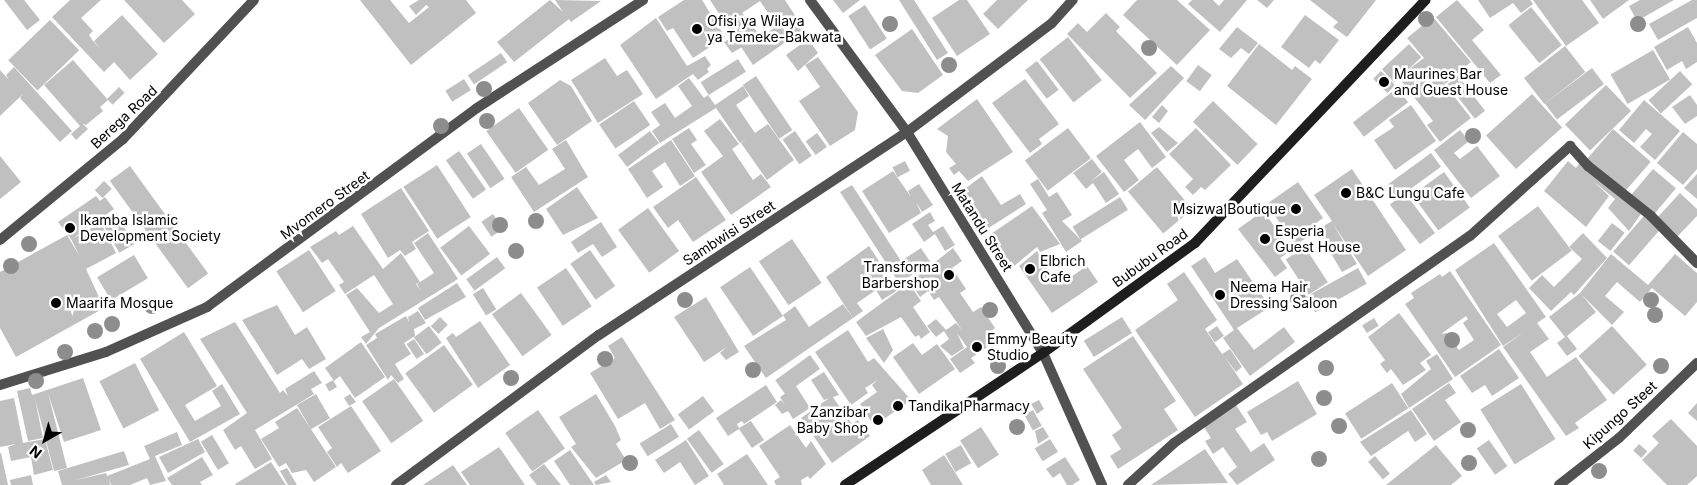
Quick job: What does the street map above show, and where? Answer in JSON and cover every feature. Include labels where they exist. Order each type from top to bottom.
[{"type":"street","name":"Berega Road","points":[[0,240],[123,139],[254,0]]},
{"type":"street","name":"Mvomero Street","points":[[0,385],[106,352],[206,307],[477,108],[643,0]]},
{"type":"street","name":"Matandu Street","points":[[810,0],[907,132],[1043,353],[1102,485]]},
{"type":"street","name":"Sambwisi Street","points":[[396,485],[599,336],[907,132],[1052,23],[1073,0]]},
{"type":"street","name":"Bububu Road","points":[[845,485],[1043,353],[1195,243],[1426,0]]},
{"type":"street","points":[[1128,485],[1174,443],[1470,236],[1570,146],[1588,166],[1651,216],[1697,263]]},
{"type":"street","name":"Kipungo Steet","points":[[1559,485],[1619,438],[1697,363]]},
{"type":"building","points":[[4,0],[24,0],[40,20],[27,30]]},
{"type":"building","points":[[70,0],[101,0],[81,18],[93,31],[89,35],[93,41],[101,49],[94,41],[122,15],[158,54],[130,80],[114,62],[104,72],[52,17]]},
{"type":"building","points":[[124,0],[182,0],[195,14],[164,43]]},
{"type":"building","points":[[360,0],[390,0],[409,23],[429,7],[426,5],[416,15],[409,6],[419,0],[466,0],[476,13],[411,65]]},
{"type":"building","points":[[550,0],[563,12],[555,0],[601,1],[571,22],[569,19],[514,62],[497,42]]},
{"type":"building","name":"Ofisi ya Wilaya ya Temeke-Bakwata","points":[[684,0],[702,0],[725,37],[693,58],[673,28],[667,31],[658,17]]},
{"type":"building","points":[[710,0],[785,0],[804,29],[753,65]],"holes":[[[760,1],[777,26],[761,37],[742,13]]]},
{"type":"building","points":[[833,0],[860,0],[843,13]]},
{"type":"building","points":[[899,0],[914,0],[948,53],[937,60]]},
{"type":"building","points":[[959,0],[967,0],[990,34],[957,56],[932,18]]},
{"type":"building","points":[[997,0],[1028,0],[998,29],[983,14]]},
{"type":"building","points":[[1137,0],[1177,0],[1210,30],[1177,65],[1123,15]]},
{"type":"building","points":[[1192,0],[1213,0],[1219,6],[1224,0],[1247,0],[1220,32],[1188,4]]},
{"type":"building","points":[[1257,0],[1274,0],[1267,8]]},
{"type":"building","points":[[1310,0],[1376,0],[1347,37],[1333,27],[1338,22]]},
{"type":"building","points":[[1457,0],[1484,30],[1472,40],[1501,75],[1490,83],[1436,17]]},
{"type":"building","points":[[1478,0],[1530,0],[1533,4],[1521,13],[1513,3],[1490,18]]},
{"type":"building","points":[[1533,0],[1582,0],[1599,23],[1566,46]]},
{"type":"building","points":[[1590,0],[1629,0],[1603,19]]},
{"type":"building","points":[[1640,0],[1674,0],[1637,21],[1629,6]]},
{"type":"building","points":[[1692,0],[1697,0],[1697,18],[1658,40],[1649,24]]},
{"type":"building","points":[[865,5],[887,39],[870,49],[848,16]]},
{"type":"building","points":[[1531,7],[1562,45],[1539,63],[1508,25]]},
{"type":"building","points":[[1106,13],[1120,27],[1116,31],[1157,73],[1130,98],[1067,34],[1078,23],[1087,32]]},
{"type":"building","points":[[1305,15],[1339,40],[1320,64],[1315,60],[1309,68],[1281,47]]},
{"type":"building","points":[[1433,17],[1471,62],[1445,84],[1438,76],[1471,118],[1440,142],[1427,125],[1433,121],[1402,82],[1412,74],[1408,70],[1424,58],[1407,38]]},
{"type":"building","points":[[656,18],[687,66],[705,56],[711,65],[707,69],[709,72],[698,80],[693,74],[656,99],[620,45]]},
{"type":"building","points":[[50,20],[79,50],[37,91],[8,60]]},
{"type":"building","points":[[1237,27],[1258,43],[1249,54],[1241,48],[1231,58],[1219,49]]},
{"type":"building","points":[[1688,27],[1697,43],[1697,62],[1686,69],[1682,61],[1667,70],[1654,47]]},
{"type":"building","points":[[912,29],[943,75],[918,93],[902,91],[875,55]]},
{"type":"building","points":[[734,36],[742,47],[732,53],[724,42]]},
{"type":"building","points":[[1068,37],[1102,80],[1073,103],[1040,59]]},
{"type":"building","points":[[808,39],[818,53],[798,71],[786,55]]},
{"type":"building","points":[[1259,44],[1292,70],[1295,66],[1312,79],[1276,125],[1227,86]]},
{"type":"building","points":[[1409,44],[1421,57],[1394,82],[1382,69]]},
{"type":"building","points":[[1565,46],[1585,72],[1544,104],[1524,78]]},
{"type":"building","points":[[1653,50],[1670,79],[1628,104],[1611,74]]},
{"type":"building","points":[[501,53],[507,62],[474,84],[468,75]]},
{"type":"building","points":[[818,57],[858,112],[855,130],[830,146],[799,101],[820,87],[805,65]]},
{"type":"building","points":[[605,58],[617,76],[627,70],[643,94],[598,123],[571,80]]},
{"type":"building","points":[[738,59],[746,72],[709,95],[701,82]]},
{"type":"building","points":[[73,60],[108,100],[100,107],[103,111],[86,125],[82,123],[88,129],[76,140],[71,134],[80,126],[44,85]]},
{"type":"building","points":[[1037,61],[1059,90],[1047,99],[1025,70]]},
{"type":"building","points":[[1198,65],[1212,75],[1200,91],[1186,81]]},
{"type":"building","points":[[1171,66],[1184,78],[1145,120],[1129,105]]},
{"type":"building","points":[[14,67],[72,131],[60,142],[20,98],[23,94],[0,116],[0,70],[9,80],[6,75]]},
{"type":"building","points":[[1592,68],[1604,84],[1557,119],[1545,104]]},
{"type":"building","name":"Maurines Bar and Guest House","points":[[1381,71],[1395,85],[1387,93],[1373,79]]},
{"type":"building","points":[[1680,71],[1692,84],[1661,113],[1649,100]]},
{"type":"building","points":[[756,76],[792,130],[779,139],[743,85]]},
{"type":"building","points":[[1458,76],[1485,111],[1475,119],[1448,84]]},
{"type":"building","points":[[689,78],[704,98],[708,95],[715,105],[743,86],[749,96],[736,105],[755,133],[768,124],[794,160],[767,180],[741,143],[746,139],[740,143],[716,108],[660,143],[652,131],[660,125],[651,112],[665,103],[675,118],[692,106],[678,86]]},
{"type":"building","points":[[464,79],[471,90],[452,102],[445,91]]},
{"type":"building","points":[[1025,79],[1059,124],[1039,139],[1042,144],[1030,153],[992,103]]},
{"type":"building","points":[[560,80],[571,86],[592,121],[557,145],[528,103]]},
{"type":"building","points":[[1606,85],[1631,111],[1590,150],[1565,125]]},
{"type":"building","points":[[119,87],[125,93],[113,105],[107,99]]},
{"type":"building","points":[[1397,88],[1408,102],[1364,137],[1353,122]]},
{"type":"building","points":[[1532,94],[1562,127],[1516,169],[1486,135]]},
{"type":"building","points":[[1690,95],[1697,105],[1697,116],[1685,124],[1672,107]]},
{"type":"building","points":[[977,99],[1013,152],[968,181],[959,171],[954,175],[949,168],[956,164],[946,152],[948,136],[937,129]]},
{"type":"building","points":[[1644,100],[1680,131],[1655,160],[1640,147],[1652,134],[1646,129],[1634,143],[1619,130]]},
{"type":"building","points":[[634,101],[650,125],[615,149],[599,124]]},
{"type":"building","points":[[1213,101],[1258,144],[1237,165],[1193,122]]},
{"type":"building","points":[[1162,105],[1168,111],[1159,123],[1152,117]]},
{"type":"building","points":[[1411,105],[1436,141],[1395,170],[1374,140],[1394,127],[1389,120]]},
{"type":"building","points":[[519,108],[548,150],[515,173],[486,131]]},
{"type":"building","points":[[720,119],[739,144],[732,149],[753,180],[761,174],[771,187],[731,215],[701,172],[723,156],[704,131]]},
{"type":"building","points":[[1140,122],[1166,157],[1152,168],[1138,149],[1124,160],[1139,180],[1124,192],[1096,156]]},
{"type":"building","points":[[1159,127],[1178,143],[1167,152],[1151,133]]},
{"type":"building","points":[[689,128],[697,140],[691,144],[706,165],[694,173],[672,139]]},
{"type":"building","points":[[1068,128],[1091,158],[1048,191],[1025,160]]},
{"type":"building","points":[[1196,128],[1231,165],[1205,190],[1201,187],[1193,195],[1185,187],[1193,179],[1169,154]]},
{"type":"building","points":[[1613,129],[1651,162],[1624,193],[1586,160]]},
{"type":"building","points":[[1460,130],[1469,141],[1454,153],[1460,159],[1477,146],[1500,176],[1471,198],[1434,150]]},
{"type":"building","points":[[650,131],[659,143],[627,167],[618,155]]},
{"type":"building","points":[[795,131],[812,156],[799,164],[783,139]]},
{"type":"building","points":[[1683,132],[1697,144],[1697,169],[1683,185],[1657,163]]},
{"type":"building","points":[[817,133],[827,147],[816,155],[806,141]]},
{"type":"building","points":[[566,140],[588,177],[534,212],[511,177],[526,167],[539,185],[565,169],[552,149]]},
{"type":"building","points":[[671,140],[695,176],[680,186],[665,162],[652,171],[663,187],[647,198],[628,169]]},
{"type":"building","points":[[481,144],[504,179],[490,188],[467,154]]},
{"type":"building","points":[[459,151],[486,190],[473,199],[446,160]]},
{"type":"building","points":[[1431,153],[1441,167],[1397,198],[1387,185]]},
{"type":"building","points":[[0,156],[21,182],[0,199]]},
{"type":"building","points":[[1092,159],[1102,172],[1090,182],[1104,172],[1119,194],[1106,203],[1093,183],[1086,189],[1073,173]]},
{"type":"building","points":[[905,161],[910,171],[898,177],[893,167]]},
{"type":"building","points":[[1568,161],[1576,168],[1581,161],[1643,211],[1629,231],[1608,208],[1615,199],[1593,181],[1609,196],[1586,227],[1544,191]]},
{"type":"building","points":[[437,165],[471,217],[437,239],[403,187]]},
{"type":"building","points":[[130,166],[208,274],[188,288],[110,181]]},
{"type":"building","points":[[1157,167],[1192,209],[1163,234],[1128,191]]},
{"type":"building","points":[[1352,169],[1406,250],[1368,276],[1333,224],[1357,264],[1342,272],[1317,230],[1332,221],[1314,195]]},
{"type":"building","points":[[1653,169],[1676,188],[1653,215],[1631,196]]},
{"type":"building","points":[[893,171],[911,197],[908,191],[919,184],[933,205],[922,212],[916,202],[921,213],[889,233],[862,191]]},
{"type":"building","points":[[1444,172],[1470,208],[1438,231],[1412,195]]},
{"type":"building","points":[[1697,174],[1697,199],[1684,188]]},
{"type":"building","points":[[982,176],[1001,205],[1020,194],[1026,204],[987,229],[962,191]]},
{"type":"building","points":[[696,177],[726,220],[693,242],[678,220],[668,228],[653,207]]},
{"type":"building","points":[[1038,179],[1049,197],[1057,192],[1072,215],[1062,221],[1082,241],[1066,252],[1042,213],[1047,210],[1030,184]]},
{"type":"building","points":[[104,181],[112,189],[103,198],[95,190]]},
{"type":"building","points":[[1298,182],[1323,218],[1304,232],[1308,237],[1295,245],[1267,204]]},
{"type":"building","points":[[852,185],[901,261],[921,248],[931,263],[899,283],[840,192]]},
{"type":"building","points":[[577,187],[598,218],[563,235],[546,209]]},
{"type":"building","points":[[401,188],[429,231],[412,242],[416,249],[405,256],[400,250],[388,258],[361,214]]},
{"type":"building","points":[[1405,193],[1435,233],[1420,244],[1390,204]]},
{"type":"building","points":[[1680,193],[1697,209],[1697,216],[1676,238],[1656,219]]},
{"type":"building","points":[[96,196],[100,201],[105,197],[114,209],[72,239],[101,223],[116,253],[86,269],[104,308],[16,357],[0,328],[0,272],[67,235],[80,257],[71,239],[58,222]]},
{"type":"building","points":[[1120,197],[1128,210],[1080,239],[1073,227]]},
{"type":"building","points":[[1032,206],[1060,244],[1040,252],[1037,247],[1013,267],[991,234]]},
{"type":"building","points":[[1538,206],[1572,251],[1532,281],[1498,236]]},
{"type":"building","points":[[648,208],[679,251],[649,273],[618,230]]},
{"type":"building","name":"Esperia Guest House","points":[[1263,211],[1292,250],[1280,258],[1287,268],[1275,277],[1238,229]]},
{"type":"building","points":[[930,212],[935,221],[928,225],[933,232],[943,226],[955,245],[945,251],[935,234],[924,242],[912,224]]},
{"type":"building","points":[[116,213],[134,244],[119,253],[101,222]]},
{"type":"building","points":[[493,214],[503,229],[491,237],[481,222]]},
{"type":"building","points":[[1644,216],[1660,230],[1629,265],[1613,251]]},
{"type":"building","points":[[601,222],[617,247],[602,257],[593,244],[578,253],[571,242]]},
{"type":"building","points":[[1612,223],[1625,233],[1610,251],[1598,241]]},
{"type":"building","points":[[353,226],[383,269],[401,253],[420,282],[416,284],[421,291],[417,284],[434,273],[414,243],[428,233],[458,279],[379,328],[366,344],[361,337],[370,332],[346,295],[357,288],[379,313],[393,304],[374,275],[345,294],[339,285],[344,282],[328,259],[322,263],[310,247],[336,231],[339,235]]},
{"type":"building","points":[[469,226],[490,254],[461,276],[440,248]]},
{"type":"building","points":[[1583,233],[1607,258],[1574,295],[1571,292],[1551,311],[1529,288],[1542,275],[1554,287],[1582,259],[1569,247]]},
{"type":"building","points":[[792,239],[822,283],[788,305],[759,261]]},
{"type":"building","points":[[1494,243],[1546,317],[1537,323],[1549,339],[1530,352],[1547,377],[1576,357],[1607,400],[1575,423],[1579,428],[1566,436],[1503,347],[1524,332],[1503,346],[1455,270]],"holes":[[[1516,300],[1526,313],[1507,327],[1497,314]]]},
{"type":"building","points":[[869,246],[898,290],[882,300],[876,290],[857,303],[863,311],[853,318],[826,277]]},
{"type":"building","points":[[1305,247],[1328,282],[1309,295],[1286,260]]},
{"type":"building","points":[[953,248],[962,261],[952,268],[966,289],[960,293],[973,312],[981,307],[995,328],[987,334],[993,343],[971,358],[975,363],[960,373],[950,359],[967,347],[957,333],[964,348],[952,356],[940,346],[949,339],[944,331],[936,337],[927,326],[936,319],[946,330],[956,323],[962,330],[939,297],[934,300],[928,291],[920,297],[910,282]]},
{"type":"building","points":[[309,250],[336,291],[303,312],[276,271]]},
{"type":"building","points":[[590,250],[615,286],[596,300],[570,264]]},
{"type":"building","points":[[1037,251],[1059,285],[1087,266],[1098,282],[1052,313],[1019,266]]},
{"type":"building","points":[[1611,254],[1648,285],[1675,254],[1697,273],[1697,302],[1685,316],[1652,288],[1640,302],[1617,282],[1605,296],[1624,312],[1612,325],[1582,295],[1596,312],[1567,336],[1577,349],[1567,356],[1557,343],[1565,337],[1549,317],[1580,293]]},
{"type":"building","points":[[134,255],[148,278],[111,300],[97,277]]},
{"type":"building","points":[[497,257],[505,268],[474,291],[466,279]]},
{"type":"building","points":[[1205,257],[1215,273],[1237,259],[1270,307],[1237,328],[1254,350],[1284,327],[1295,342],[1250,376],[1223,338],[1234,330],[1191,266]]},
{"type":"building","points":[[750,267],[783,316],[753,336],[720,287]]},
{"type":"building","points":[[566,268],[592,306],[563,326],[537,288]]},
{"type":"building","points":[[1358,268],[1367,284],[1315,312],[1306,297]]},
{"type":"building","points":[[1450,271],[1501,345],[1455,377],[1405,304],[1414,298],[1411,293],[1440,274],[1442,277]],"holes":[[[1466,316],[1468,319],[1463,323],[1474,340],[1459,350],[1447,333],[1441,334]]]},
{"type":"building","points":[[1184,272],[1217,320],[1205,329],[1222,354],[1230,349],[1242,367],[1236,372],[1224,356],[1243,384],[1195,417],[1135,330],[1178,300],[1167,284]]},
{"type":"building","points":[[457,283],[466,297],[425,320],[418,308]]},
{"type":"building","points":[[909,283],[921,301],[913,307],[930,332],[921,339],[919,335],[915,337],[901,317],[866,336],[856,322]]},
{"type":"building","points":[[483,288],[496,309],[486,316],[473,294]]},
{"type":"building","points":[[521,293],[552,335],[522,356],[492,314]]},
{"type":"building","points":[[706,297],[739,352],[726,360],[720,353],[727,347],[704,362],[674,317]]},
{"type":"building","points":[[843,304],[853,318],[766,378],[744,346],[786,320],[783,315],[795,306],[809,327]]},
{"type":"building","points":[[277,305],[295,335],[307,327],[326,359],[309,369],[302,359],[277,375],[242,320]]},
{"type":"building","points":[[418,311],[426,323],[414,329],[415,336],[404,343],[411,354],[395,364],[404,379],[398,383],[391,375],[388,380],[366,345],[377,338],[375,334],[406,316],[409,322],[408,317]]},
{"type":"building","points":[[1399,313],[1431,355],[1420,363],[1426,370],[1403,385],[1391,369],[1387,373],[1380,364],[1385,360],[1368,337]]},
{"type":"building","points":[[440,317],[448,325],[439,334],[431,326]]},
{"type":"building","points":[[1122,317],[1132,333],[1094,357],[1084,341]]},
{"type":"building","points":[[1374,318],[1379,326],[1367,333],[1362,325]]},
{"type":"building","points":[[480,321],[510,365],[478,388],[446,338],[453,333],[456,337]]},
{"type":"building","points":[[235,322],[280,393],[283,390],[288,396],[285,389],[314,371],[322,383],[311,389],[314,394],[255,430],[272,459],[255,469],[241,446],[235,450],[223,430],[247,413],[200,339]]},
{"type":"building","points":[[429,326],[442,343],[426,354],[414,337]]},
{"type":"building","points":[[1217,326],[1224,336],[1215,342],[1208,332]]},
{"type":"building","points":[[1612,326],[1647,365],[1613,395],[1579,356]]},
{"type":"building","points":[[883,329],[893,350],[884,363],[866,338]]},
{"type":"building","points":[[848,330],[868,362],[874,358],[911,400],[874,426],[860,404],[877,392],[872,385],[878,380],[865,388],[868,393],[851,405],[815,352]]},
{"type":"building","points":[[184,332],[217,386],[185,405],[195,421],[221,406],[212,391],[222,384],[240,414],[190,442],[140,359]]},
{"type":"building","points":[[1133,336],[1176,401],[1164,409],[1178,430],[1118,469],[1110,456],[1121,449],[1112,435],[1122,428],[1083,369]]},
{"type":"building","points":[[622,337],[675,420],[660,429],[645,403],[618,419],[590,373],[615,358],[608,346]]},
{"type":"building","points":[[414,339],[424,354],[417,359],[407,344]]},
{"type":"building","points":[[361,342],[385,377],[355,398],[340,376],[334,381],[325,368]]},
{"type":"building","points":[[913,343],[922,355],[937,344],[955,369],[919,394],[893,357]]},
{"type":"building","points":[[444,345],[473,385],[434,413],[405,373]]},
{"type":"building","points":[[1499,349],[1519,378],[1492,396],[1485,385],[1472,393],[1460,376]]},
{"type":"building","points":[[1437,354],[1453,379],[1409,408],[1401,394],[1431,369],[1426,361]]},
{"type":"building","points":[[810,355],[820,369],[785,394],[775,380]]},
{"type":"building","points":[[135,363],[159,410],[123,428],[99,381]]},
{"type":"building","points":[[824,372],[839,395],[824,400],[811,380]]},
{"type":"building","points":[[83,378],[101,430],[64,442],[48,393],[67,468],[54,471],[35,399],[43,438],[28,441],[17,391],[30,388],[32,395]]},
{"type":"building","points":[[394,379],[423,421],[391,443],[362,401]]},
{"type":"building","points":[[333,380],[337,387],[329,391],[325,384]]},
{"type":"building","points":[[1298,381],[1317,414],[1272,441],[1267,432],[1261,435],[1247,412]]},
{"type":"building","points":[[1392,383],[1408,408],[1361,439],[1345,413]]},
{"type":"building","points":[[1449,383],[1456,393],[1445,400],[1461,422],[1434,441],[1412,409]]},
{"type":"building","points":[[1521,384],[1555,439],[1515,465],[1480,409]]},
{"type":"building","points":[[766,385],[777,402],[744,424],[742,421],[737,424],[739,428],[751,421],[764,440],[752,448],[739,429],[728,436],[716,418]]},
{"type":"building","points":[[796,386],[810,408],[793,419],[788,411],[782,414],[775,405],[781,400],[785,405],[780,397]]},
{"type":"building","points":[[316,394],[330,418],[311,429],[297,405]]},
{"type":"building","points":[[350,394],[356,402],[349,406],[344,398]]},
{"type":"building","points":[[596,394],[615,426],[621,440],[616,444],[626,460],[596,478],[571,447],[576,444],[559,417]]},
{"type":"building","points":[[703,396],[714,411],[689,430],[678,414]]},
{"type":"building","points":[[832,396],[852,424],[858,420],[870,436],[832,463],[801,418]]},
{"type":"building","points":[[14,398],[23,443],[45,439],[53,470],[34,475],[31,457],[11,461],[8,447],[16,444],[0,447],[0,401]]},
{"type":"building","points":[[1039,400],[1044,409],[1037,414],[1031,404]]},
{"type":"building","points":[[1697,403],[1697,421],[1688,413]]},
{"type":"building","points":[[1236,405],[1247,422],[1235,429],[1251,452],[1264,443],[1275,460],[1237,485],[1228,474],[1237,467],[1223,447],[1213,454],[1205,441],[1211,438],[1204,427]]},
{"type":"building","points":[[351,406],[381,451],[348,473],[341,463],[337,467],[327,452],[332,448],[318,427]]},
{"type":"building","points":[[297,408],[336,467],[314,482],[306,470],[292,473],[286,463],[279,467],[261,439],[279,428],[275,422]]},
{"type":"building","points":[[538,410],[565,449],[532,471],[505,433]]},
{"type":"building","points":[[1033,410],[1042,426],[1033,431],[1024,415]]},
{"type":"building","points":[[1411,410],[1427,434],[1415,442],[1408,431],[1371,456],[1360,442]]},
{"type":"building","points":[[1671,419],[1697,446],[1697,476],[1687,485],[1667,485],[1642,460],[1659,443],[1652,436]]},
{"type":"building","points":[[671,424],[679,437],[648,456],[640,444]]},
{"type":"building","points":[[790,425],[806,448],[811,441],[826,464],[810,479],[808,476],[801,480],[802,485],[776,485],[774,481],[780,477],[759,446]]},
{"type":"building","points":[[981,427],[999,455],[978,468],[960,441]]},
{"type":"building","points":[[1043,427],[1049,437],[1038,444],[1035,431]]},
{"type":"building","points":[[699,430],[724,464],[712,473],[687,439]]},
{"type":"building","points":[[177,432],[182,445],[155,456],[166,481],[150,485],[147,478],[130,485],[111,485],[109,479],[110,485],[62,485],[58,471],[124,451],[129,465],[76,480],[106,473],[107,476],[150,459],[144,446]]},
{"type":"building","points":[[212,435],[229,463],[218,470],[201,442]]},
{"type":"building","points":[[198,439],[205,452],[168,473],[159,457]]},
{"type":"building","points":[[1050,439],[1058,452],[1043,461],[1035,449]]},
{"type":"building","points":[[686,440],[709,476],[695,485],[680,462],[664,473],[655,460]]},
{"type":"building","points":[[1489,440],[1507,466],[1495,475],[1477,449]]},
{"type":"building","points":[[1639,444],[1647,451],[1641,458],[1633,451]]},
{"type":"building","points":[[961,445],[971,463],[955,472],[945,454]]},
{"type":"building","points":[[1436,445],[1462,476],[1451,485],[1386,485]]},
{"type":"building","points":[[499,447],[525,485],[470,485],[461,472]]},
{"type":"building","points":[[1205,449],[1228,483],[1151,485]]},
{"type":"building","points":[[570,450],[594,485],[570,485],[554,461]]},
{"type":"building","points":[[1,453],[8,485],[0,485]]},
{"type":"building","points":[[747,454],[768,485],[724,485],[717,474]]},
{"type":"building","points":[[944,455],[963,485],[931,485],[922,470]]},
{"type":"building","points":[[1375,456],[1390,474],[1383,479],[1368,462]]},
{"type":"building","points":[[202,457],[213,475],[200,482],[202,485],[172,485],[167,478]]},
{"type":"building","points":[[1065,457],[1080,480],[1072,485],[1067,485],[1060,473],[1053,478],[1046,469]]},
{"type":"building","points":[[271,462],[286,485],[235,484]]},
{"type":"building","points":[[544,464],[561,485],[537,485],[529,475]]},
{"type":"building","points":[[453,465],[467,485],[423,485]]},
{"type":"building","points":[[287,468],[297,485],[288,485],[280,471]]},
{"type":"building","points":[[31,475],[33,485],[11,485],[10,480]]},
{"type":"building","points":[[606,475],[611,482],[596,485],[594,482]]},
{"type":"place","name":"Ofisi ya Wilaya ya Temeke-Bakwata","points":[[697,29]]},
{"type":"place","name":"Maurines Bar and Guest House","points":[[1384,82]]},
{"type":"place","name":"B&C Lungu Cafe","points":[[1346,193]]},
{"type":"place","name":"Msizwa Boutique","points":[[1296,209]]},
{"type":"place","name":"Ikamba Islamic Development Society","points":[[70,228]]},
{"type":"place","name":"Esperia Guest House","points":[[1265,239]]},
{"type":"place","name":"Elbrich Cafe","points":[[1030,269]]},
{"type":"place","name":"Transforma Barbershop","points":[[949,275]]},
{"type":"place","name":"Neema Hair Dressing Saloon","points":[[1220,295]]},
{"type":"place","name":"Maarifa Mosque","points":[[56,303]]},
{"type":"place","name":"Emmy Beauty Studio","points":[[977,347]]},
{"type":"place","name":"Tandika Pharmacy","points":[[898,406]]},
{"type":"place","name":"Zanzibar Baby Shop","points":[[878,420]]}]
